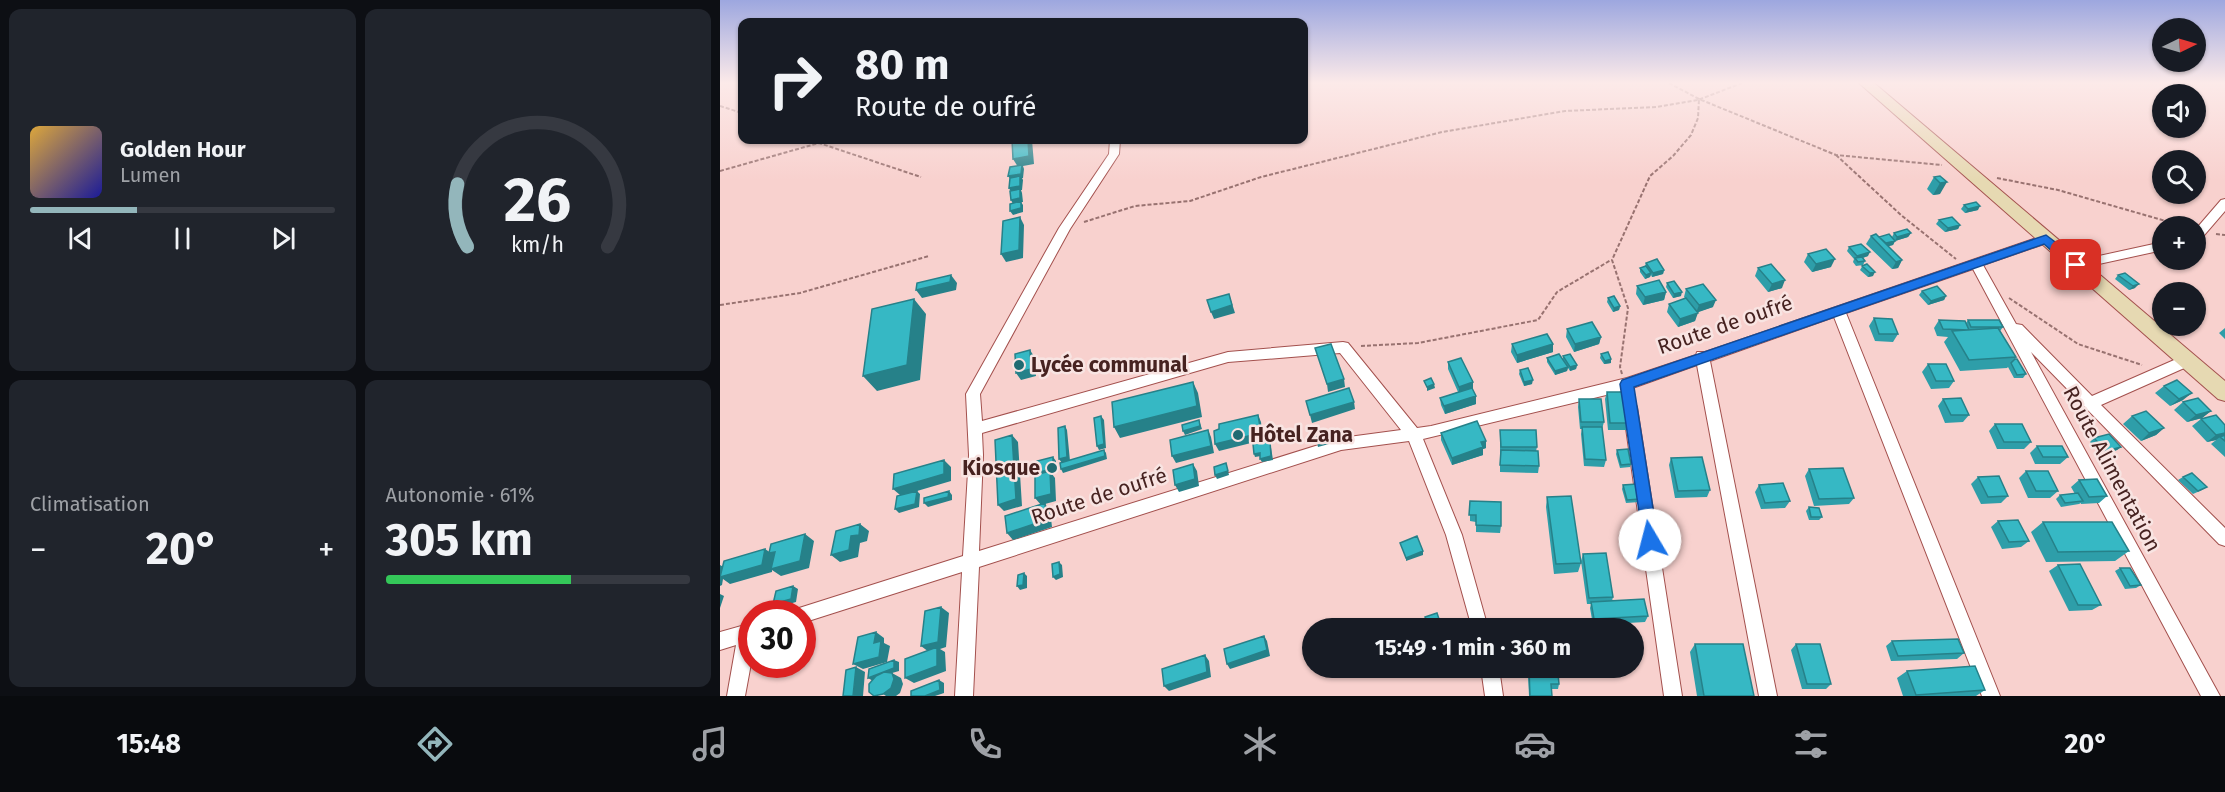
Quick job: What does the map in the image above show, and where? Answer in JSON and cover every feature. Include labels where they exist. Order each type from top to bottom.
[{"type":"street","points":[[1904,115],[2225,393]]},
{"type":"street","points":[[964,696],[971,560],[974,394],[1065,228],[1114,154],[1115,144]]},
{"type":"street","points":[[2206,225],[2225,203]]},
{"type":"street","name":"Route de oufré","points":[[816,610],[1341,444],[1413,434],[1516,412],[1627,384],[1702,356],[2046,239]]},
{"type":"street","points":[[2076,265],[2152,248]]},
{"type":"street","name":"Route Alimentation","points":[[1976,263],[2211,696]]},
{"type":"street","points":[[1838,310],[1991,696]]},
{"type":"street","points":[[2007,319],[2225,538]]},
{"type":"street","points":[[975,429],[1228,357],[1343,346],[1413,434],[1454,534],[1477,618]]},
{"type":"street","points":[[1702,356],[1768,696]]},
{"type":"street","points":[[2091,403],[2187,361]]},
{"type":"street","points":[[1627,384],[1673,696]]},
{"type":"street","points":[[720,641],[738,635]]},
{"type":"street","points":[[736,696],[740,678]]},
{"type":"street","points":[[1491,678],[1494,696]]},
{"type":"path","points":[[1065,228],[1135,206],[1190,201],[1261,177],[1442,132],[1539,115]]},
{"type":"path","points":[[1343,346],[1418,343],[1538,320],[1557,292],[1612,260],[1626,236],[1650,176],[1677,153],[1690,136],[1700,115]]},
{"type":"path","points":[[1739,115],[1836,155],[1931,162],[1970,173],[2058,190],[2152,217]]},
{"type":"path","points":[[720,171],[738,168],[819,144],[921,177]]},
{"type":"path","points":[[720,305],[747,303],[847,281],[929,256]]},
{"type":"path","points":[[1612,260],[1628,308],[1620,367],[1627,384]]},
{"type":"building","points":[[1012,144],[1028,144],[1029,156],[1013,159]]},
{"type":"building","points":[[1022,165],[1021,174],[1008,176],[1010,167]]},
{"type":"building","points":[[1020,176],[1020,186],[1009,188],[1010,178]]},
{"type":"building","points":[[1940,176],[1947,182],[1940,183],[1934,177]]},
{"type":"building","points":[[1020,189],[1020,198],[1011,200],[1010,191]]},
{"type":"building","points":[[1021,201],[1021,208],[1010,211],[1010,204]]},
{"type":"building","points":[[1976,202],[1980,206],[1968,209],[1964,205]]},
{"type":"building","points":[[1020,217],[1019,250],[1001,254],[1003,221]]},
{"type":"building","points":[[1952,217],[1960,225],[1948,228],[1939,220]]},
{"type":"building","points":[[1907,229],[1911,233],[1897,237],[1894,233]]},
{"type":"building","points":[[1876,234],[1902,260],[1896,262],[1871,236]]},
{"type":"building","points":[[1889,234],[1895,241],[1886,243],[1879,237]]},
{"type":"building","points":[[1861,244],[1870,252],[1857,256],[1849,247]]},
{"type":"building","points":[[1826,249],[1835,259],[1816,264],[1808,254]]},
{"type":"building","points":[[1862,257],[1865,261],[1858,262],[1855,258]]},
{"type":"building","points":[[1657,259],[1664,270],[1653,273],[1646,263]]},
{"type":"building","points":[[1771,264],[1785,280],[1772,284],[1758,268]]},
{"type":"building","points":[[1867,264],[1875,272],[1870,273],[1862,266]]},
{"type":"building","points":[[1646,266],[1651,273],[1646,275],[1640,268]]},
{"type":"building","points":[[2125,273],[2139,284],[2133,286],[2118,275]]},
{"type":"building","points":[[951,275],[950,282],[916,290],[917,283]]},
{"type":"building","points":[[1659,280],[1666,292],[1645,297],[1637,286]]},
{"type":"building","points":[[1674,281],[1682,292],[1674,294],[1667,283]]},
{"type":"building","points":[[1703,284],[1716,300],[1699,305],[1686,289]]},
{"type":"building","points":[[1937,286],[1946,296],[1931,301],[1922,291]]},
{"type":"building","points":[[1229,294],[1232,305],[1211,312],[1207,300]]},
{"type":"building","points":[[1614,296],[1620,306],[1614,308],[1608,298]]},
{"type":"building","points":[[1686,298],[1698,313],[1680,319],[1669,304]]},
{"type":"building","points":[[914,299],[907,365],[863,376],[872,309]]},
{"type":"building","points":[[1874,318],[1892,319],[1898,334],[1879,334]]},
{"type":"building","points":[[1939,320],[1965,321],[1969,330],[1943,329]]},
{"type":"building","points":[[1968,320],[1999,320],[2003,327],[1971,327]]},
{"type":"building","points":[[1592,322],[1601,337],[1575,344],[1567,329]]},
{"type":"building","points":[[1998,328],[2016,357],[1969,360],[1952,331]]},
{"type":"building","points":[[1547,334],[1553,344],[1517,355],[1512,344]]},
{"type":"building","points":[[1331,344],[1344,379],[1327,384],[1315,348]]},
{"type":"building","points":[[1030,350],[1031,369],[1016,373],[1015,354]]},
{"type":"building","points":[[1608,352],[1611,359],[1605,361],[1601,354]]},
{"type":"building","points":[[1559,354],[1568,367],[1555,371],[1547,358]]},
{"type":"building","points":[[1570,354],[1577,365],[1570,367],[1563,356]]},
{"type":"building","points":[[1461,358],[1473,382],[1459,387],[1448,362]]},
{"type":"building","points":[[2015,359],[2026,374],[2017,375],[2011,363]]},
{"type":"building","points":[[1928,364],[1946,364],[1954,381],[1936,381]]},
{"type":"building","points":[[1528,368],[1533,380],[1524,382],[1520,370]]},
{"type":"building","points":[[1431,378],[1434,384],[1427,387],[1424,381]]},
{"type":"building","points":[[2177,380],[2192,393],[2179,399],[2164,386]]},
{"type":"building","points":[[1193,382],[1197,406],[1114,427],[1112,402]]},
{"type":"building","points":[[1349,388],[1354,402],[1310,415],[1306,401]]},
{"type":"building","points":[[1472,388],[1476,396],[1444,406],[1440,398]]},
{"type":"building","points":[[1607,392],[1629,392],[1633,423],[1610,423]]},
{"type":"building","points":[[1961,398],[1969,415],[1951,415],[1943,399]]},
{"type":"building","points":[[2198,398],[2211,411],[2196,415],[2183,402]]},
{"type":"building","points":[[1579,399],[1601,399],[1604,422],[1581,422]]},
{"type":"building","points":[[2146,411],[2164,428],[2149,433],[2132,416]]},
{"type":"building","points":[[1258,415],[1261,433],[1215,444],[1214,431],[1219,429],[1219,424]]},
{"type":"building","points":[[2216,415],[2225,425],[2225,433],[2216,435],[2201,419]]},
{"type":"building","points":[[1101,416],[1104,444],[1097,446],[1094,418]]},
{"type":"building","points":[[1199,420],[1200,426],[1183,431],[1182,425]]},
{"type":"building","points":[[1477,421],[1486,441],[1481,442],[1483,447],[1452,458],[1441,433]]},
{"type":"building","points":[[1995,424],[2022,424],[2031,442],[2004,442]]},
{"type":"building","points":[[1065,426],[1067,457],[1059,459],[1058,428]]},
{"type":"building","points":[[1582,427],[1602,427],[1606,460],[1585,459]]},
{"type":"building","points":[[1208,430],[1211,446],[1172,456],[1170,440]]},
{"type":"building","points":[[1500,430],[1536,430],[1537,447],[1501,447]]},
{"type":"building","points":[[1333,432],[1335,439],[1317,443],[1316,437]]},
{"type":"building","points":[[2109,434],[2121,447],[2106,451],[2094,438]]},
{"type":"building","points":[[1012,435],[1016,499],[998,505],[995,440]]},
{"type":"building","points":[[1270,441],[1271,456],[1260,459],[1260,453],[1254,454],[1253,444]]},
{"type":"building","points":[[2037,446],[2062,446],[2068,457],[2043,457]]},
{"type":"building","points":[[1628,449],[1631,464],[1621,465],[1617,450]]},
{"type":"building","points":[[1104,450],[1105,456],[1061,469],[1060,463]]},
{"type":"building","points":[[1501,450],[1538,451],[1539,466],[1500,465]]},
{"type":"building","points":[[1053,457],[1053,469],[1035,473],[1037,461]]},
{"type":"building","points":[[1702,457],[1710,490],[1678,491],[1671,458]]},
{"type":"building","points":[[944,460],[944,474],[893,489],[894,474]]},
{"type":"building","points":[[1226,463],[1228,471],[1215,475],[1214,467]]},
{"type":"building","points":[[1193,464],[1195,479],[1175,485],[1173,470]]},
{"type":"building","points":[[1843,468],[1854,498],[1819,499],[1809,469]]},
{"type":"building","points":[[1050,471],[1051,494],[1035,498],[1035,475]]},
{"type":"building","points":[[2026,471],[2048,471],[2058,491],[2036,491]]},
{"type":"building","points":[[2192,473],[2207,487],[2198,491],[2183,477]]},
{"type":"building","points":[[1999,476],[2008,496],[1988,497],[1978,477]]},
{"type":"building","points":[[2097,479],[2107,496],[2089,497],[2079,480]]},
{"type":"building","points":[[1783,483],[1790,501],[1765,503],[1759,485]]},
{"type":"building","points":[[1637,484],[1640,499],[1627,500],[1623,485]]},
{"type":"building","points":[[917,491],[915,504],[895,509],[897,496]]},
{"type":"building","points":[[949,491],[948,497],[924,503],[924,498]]},
{"type":"building","points":[[2078,493],[2083,501],[2065,503],[2060,495]]},
{"type":"building","points":[[1571,496],[1581,563],[1556,564],[1547,497]]},
{"type":"building","points":[[1470,501],[1501,502],[1501,526],[1476,525],[1476,515],[1469,515]]},
{"type":"building","points":[[1045,503],[1046,520],[1007,533],[1005,516]]},
{"type":"building","points":[[1809,507],[1819,508],[1822,517],[1811,517]]},
{"type":"building","points":[[2018,520],[2029,541],[2009,542],[1998,521]]},
{"type":"building","points":[[2043,522],[2112,522],[2129,551],[2058,552]]},
{"type":"building","points":[[860,524],[859,535],[851,536],[849,550],[831,555],[836,531]]},
{"type":"building","points":[[805,534],[800,561],[771,569],[775,552],[769,553],[771,544]]},
{"type":"building","points":[[1417,536],[1423,551],[1406,558],[1400,543]]},
{"type":"building","points":[[765,549],[762,565],[720,577],[724,561]]},
{"type":"building","points":[[1606,553],[1613,597],[1589,598],[1583,554]]},
{"type":"building","points":[[1059,562],[1060,574],[1053,577],[1052,564]]},
{"type":"building","points":[[2080,564],[2101,605],[2078,605],[2058,565]]},
{"type":"building","points":[[2120,568],[2130,568],[2141,585],[2130,586]]},
{"type":"building","points":[[1024,573],[1023,585],[1017,586],[1018,575]]},
{"type":"building","points":[[793,586],[791,599],[774,600],[776,591]]},
{"type":"building","points":[[1644,599],[1648,616],[1594,618],[1591,602]]},
{"type":"building","points":[[941,607],[938,642],[921,646],[925,611]]},
{"type":"building","points":[[1437,613],[1439,618],[1425,618]]},
{"type":"building","points":[[876,632],[874,643],[881,641],[879,657],[853,664],[858,637]]},
{"type":"building","points":[[1264,636],[1267,650],[1227,664],[1224,649]]},
{"type":"building","points":[[1958,639],[1964,653],[1898,656],[1892,641]]},
{"type":"building","points":[[1695,644],[1743,644],[1754,696],[1704,696]]},
{"type":"building","points":[[1796,644],[1820,644],[1831,684],[1807,684]]},
{"type":"building","points":[[937,647],[937,666],[905,678],[905,659]]},
{"type":"building","points":[[1205,655],[1207,672],[1164,686],[1162,669]]},
{"type":"building","points":[[894,660],[894,668],[868,678],[869,669]]},
{"type":"building","points":[[1975,666],[1985,690],[1916,695],[1907,671]]},
{"type":"building","points":[[856,667],[853,696],[843,696],[846,670]]},
{"type":"building","points":[[884,672],[892,673],[894,679],[891,688],[883,694],[874,696],[869,692],[869,684],[876,676]]},
{"type":"building","points":[[1529,678],[1558,678],[1559,684],[1551,684],[1552,696],[1530,696]]},
{"type":"building","points":[[939,680],[940,690],[925,696],[911,696],[911,691]]},
{"type":"place","name":"Lycée communal","points":[[1019,365]]},
{"type":"place","name":"Hôtel Zana","points":[[1238,435]]},
{"type":"place","name":"Kiosque","points":[[1052,468]]},
{"type":"route","points":[[1650,540],[1627,384],[1702,356],[2046,239],[2076,265]]}]
